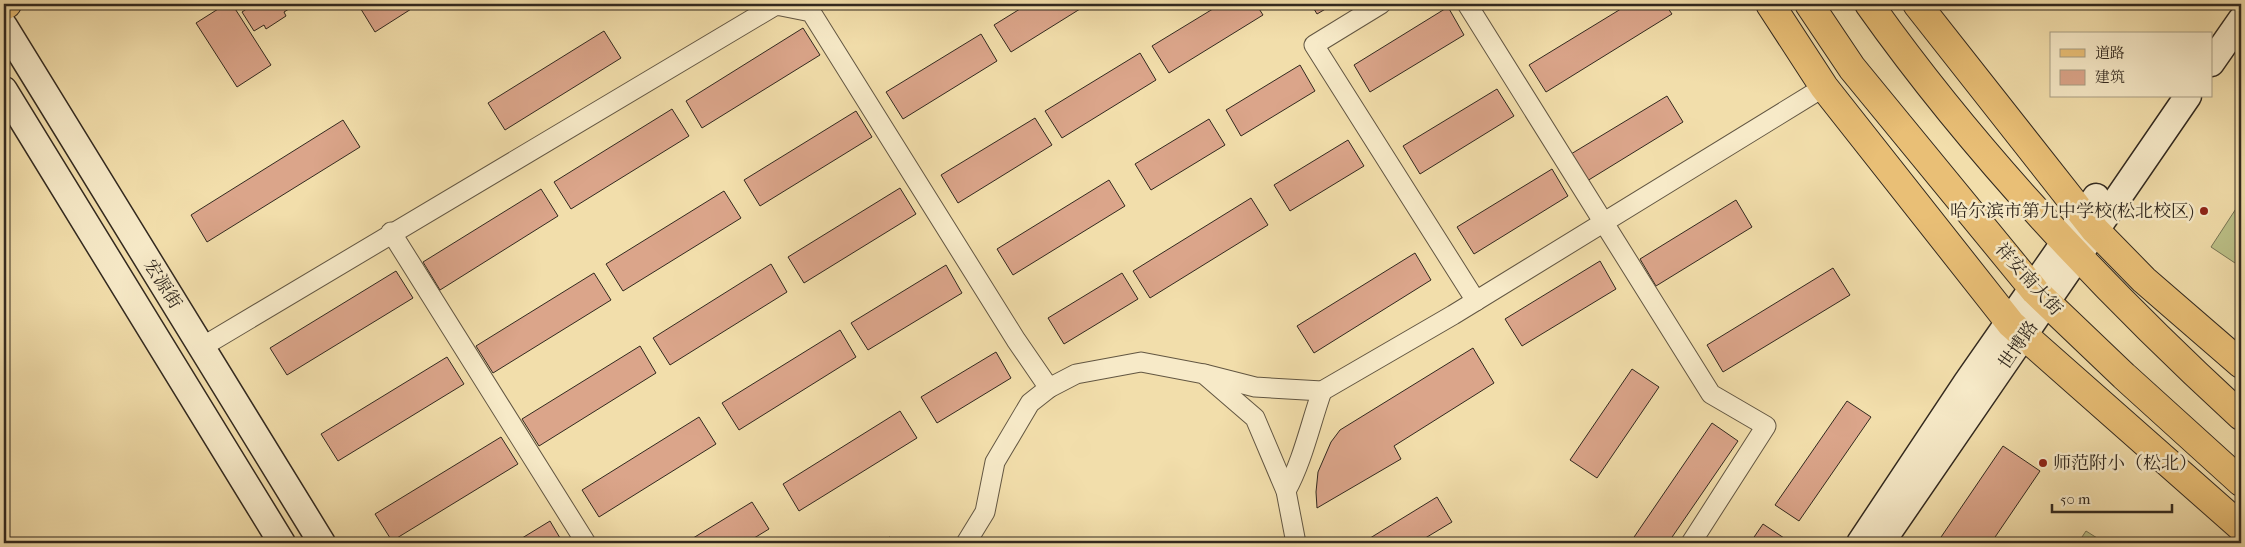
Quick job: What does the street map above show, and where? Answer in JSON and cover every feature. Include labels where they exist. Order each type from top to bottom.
[{"type":"main road","points":[[1770,4],[1824,87],[2016,328],[2241,527]]},
{"type":"main road","name":"祥安南大街","points":[[1809,4],[1852,68],[2040,295],[2124,376],[2241,482]]},
{"type":"main road","points":[[1869,4],[1941,99],[2070,250],[2191,370],[2241,416]]},
{"type":"main road","points":[[1917,4],[2089,222],[2144,280],[2241,364]]},
{"type":"main road","points":[[2211,32],[2231,4]]},
{"type":"main road","points":[[2212,62],[2241,20]]},
{"type":"main road","name":"宏源街","points":[[4,26],[322,543]]},
{"type":"main road","name":"宏源街","points":[[4,90],[282,543]]},
{"type":"main road","name":"世博路","points":[[1860,543],[2040,295],[2089,222],[2165,98]]},
{"type":"main road","name":"世博路","points":[[2089,222],[2186,98]]},
{"type":"main road","name":"世博路","points":[[1881,543],[2016,328]]},
{"type":"street","points":[[1381,4],[1314,45],[1476,301]]},
{"type":"street","points":[[1467,4],[1602,223],[1711,394],[1766,426],[1691,543]]},
{"type":"street","points":[[202,347],[391,232],[776,5],[811,12],[1011,332],[1049,388]]},
{"type":"street","points":[[966,543],[985,512],[995,462],[1030,403],[1049,388],[1076,374],[1141,362],[1204,374],[1255,387],[1322,391],[1476,301],[1824,87]]},
{"type":"street","points":[[391,232],[586,543]]},
{"type":"street","points":[[1204,374],[1255,418],[1286,491],[1296,543]]},
{"type":"street","points":[[1286,491],[1298,470],[1322,391]]},
{"type":"green space","points":[[2241,201],[2241,267],[2211,247]]},
{"type":"green space","points":[[2086,531],[2105,543],[2078,543]]},
{"type":"building","points":[[226,4],[232,4],[271,65],[237,87],[196,23]]},
{"type":"building","points":[[254,4],[297,4],[284,12],[286,16],[266,29],[264,25],[254,31],[242,12]]},
{"type":"building","points":[[363,4],[419,4],[375,32],[359,6]]},
{"type":"building","points":[[1028,4],[1088,4],[1011,52],[994,25]]},
{"type":"building","points":[[1221,4],[1256,4],[1263,15],[1169,73],[1152,46]]},
{"type":"building","points":[[1311,4],[1334,4],[1317,14]]},
{"type":"building","points":[[1629,4],[1665,4],[1672,14],[1546,92],[1529,65]]},
{"type":"building","points":[[1448,7],[1464,35],[1370,92],[1354,65]]},
{"type":"building","points":[[803,28],[820,55],[702,128],[686,101]]},
{"type":"building","points":[[604,31],[621,58],[505,130],[488,103]]},
{"type":"building","points":[[981,34],[997,61],[903,119],[886,92]]},
{"type":"building","points":[[1140,53],[1156,80],[1062,138],[1045,111]]},
{"type":"building","points":[[1300,65],[1315,91],[1241,136],[1226,110]]},
{"type":"building","points":[[1497,89],[1514,116],[1420,174],[1403,146]]},
{"type":"building","points":[[1667,96],[1683,122],[1587,181],[1571,154]]},
{"type":"building","points":[[672,109],[689,136],[571,209],[554,182]]},
{"type":"building","points":[[856,111],[872,137],[760,206],[744,180]]},
{"type":"building","points":[[1035,118],[1052,145],[958,203],[941,175]]},
{"type":"building","points":[[1209,119],[1225,145],[1151,190],[1135,164]]},
{"type":"building","points":[[343,120],[360,147],[207,242],[191,215]]},
{"type":"building","points":[[1348,140],[1364,166],[1290,211],[1274,185]]},
{"type":"building","points":[[1552,169],[1568,196],[1474,254],[1457,227]]},
{"type":"building","points":[[1109,180],[1125,206],[1013,275],[997,249]]},
{"type":"building","points":[[900,188],[916,214],[804,283],[788,257]]},
{"type":"building","points":[[541,189],[558,216],[440,290],[423,262]]},
{"type":"building","points":[[724,191],[741,218],[623,291],[606,264]]},
{"type":"building","points":[[1251,198],[1268,225],[1150,298],[1133,271]]},
{"type":"building","points":[[1736,200],[1752,227],[1656,286],[1640,259]]},
{"type":"building","points":[[1415,253],[1431,280],[1314,353],[1297,326]]},
{"type":"building","points":[[1600,261],[1616,289],[1522,346],[1505,319]]},
{"type":"building","points":[[771,264],[787,292],[670,365],[653,338]]},
{"type":"building","points":[[946,265],[962,293],[868,350],[851,323]]},
{"type":"building","points":[[1833,268],[1850,295],[1723,372],[1707,345]]},
{"type":"building","points":[[396,271],[413,298],[287,375],[270,348]]},
{"type":"building","points":[[594,273],[611,300],[493,373],[476,346]]},
{"type":"building","points":[[1122,273],[1138,299],[1064,344],[1048,318]]},
{"type":"building","points":[[840,330],[856,357],[739,430],[722,403]]},
{"type":"building","points":[[640,346],[656,373],[539,446],[522,419]]},
{"type":"building","points":[[1473,348],[1494,383],[1394,446],[1401,459],[1317,508],[1318,472],[1331,442],[1340,430]]},
{"type":"building","points":[[996,352],[1011,378],[937,423],[921,397]]},
{"type":"building","points":[[447,357],[464,384],[338,461],[321,434]]},
{"type":"building","points":[[1632,369],[1659,387],[1597,478],[1570,460]]},
{"type":"building","points":[[1847,401],[1871,417],[1799,521],[1775,505]]},
{"type":"building","points":[[900,411],[917,438],[799,511],[783,484]]},
{"type":"building","points":[[699,417],[716,444],[599,517],[582,490]]},
{"type":"building","points":[[1712,423],[1738,441],[1668,543],[1630,543]]},
{"type":"building","points":[[501,437],[518,464],[392,541],[375,514]]},
{"type":"building","points":[[2003,446],[2040,471],[1991,543],[1937,543]]},
{"type":"building","points":[[1437,497],[1452,522],[1417,543],[1362,543]]},
{"type":"building","points":[[752,502],[769,529],[746,543],[685,543]]},
{"type":"building","points":[[550,521],[563,543],[514,543]]},
{"type":"building","points":[[1763,524],[1787,540],[1785,543],[1750,543]]},
{"type":"building","points":[[890,537],[893,543],[879,543]]},
{"type":"place","name":"哈尔滨市第九中学校(松北校区)","points":[[2204,211]]},
{"type":"place","name":"师范附小（松北）","points":[[2043,463]]}]
